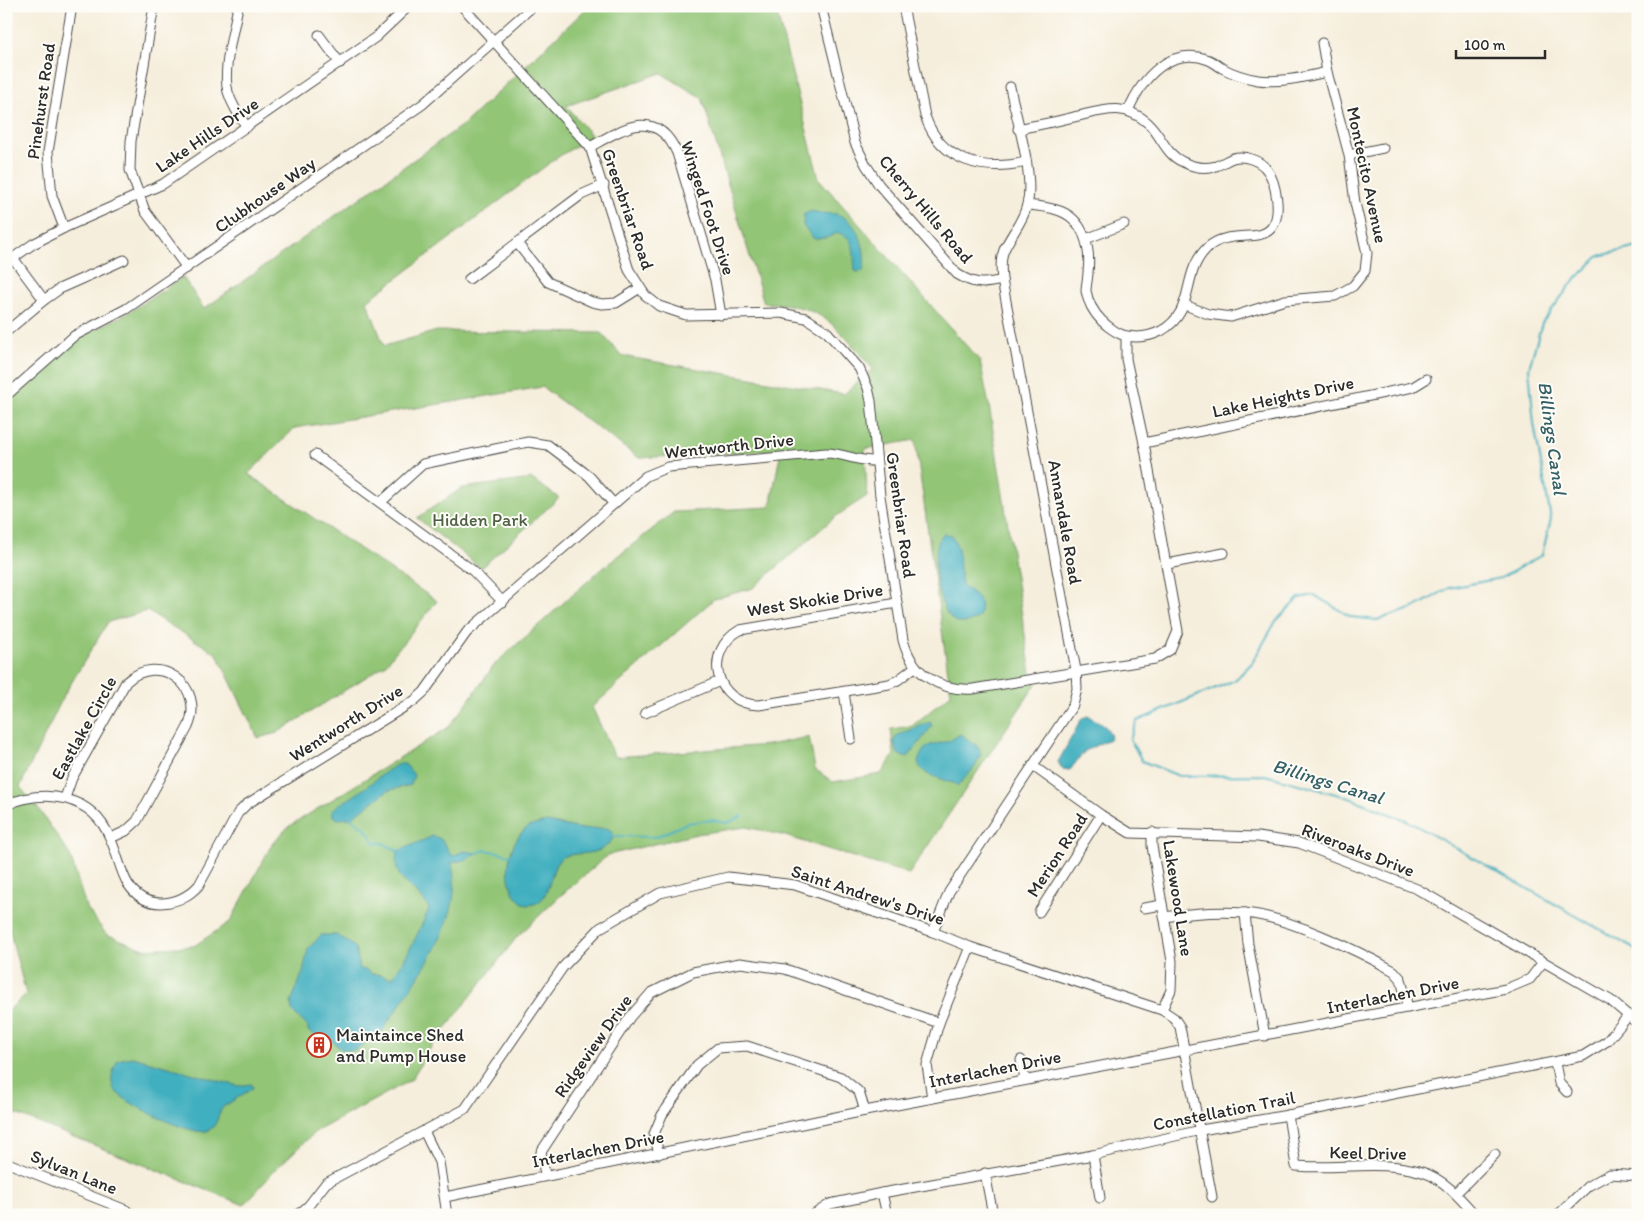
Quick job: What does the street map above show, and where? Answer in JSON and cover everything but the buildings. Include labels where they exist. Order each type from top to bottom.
[{"type":"street","name":"Pinehurst Road","points":[[64,228],[52,196],[48,152],[72,6]]},
{"type":"street","points":[[154,6],[130,158],[133,181],[145,211],[187,268]]},
{"type":"street","points":[[238,6],[226,76],[228,91],[234,108],[246,127]]},
{"type":"street","name":"Lake Hills Drive","points":[[10,260],[64,228],[140,197],[163,184],[376,37],[409,6]]},
{"type":"street","name":"Greenbriar Road","points":[[462,6],[590,147],[604,185],[626,263],[640,288],[651,300],[677,313],[721,315],[789,314],[806,318],[827,332],[859,368],[868,388],[876,461],[904,647],[915,666],[934,682],[947,687],[966,689],[1076,670],[1155,659],[1170,650],[1178,631],[1144,442],[1126,360],[1126,336]]},
{"type":"street","name":"Clubhouse Way","points":[[6,396],[74,336],[86,328],[126,310],[423,104],[533,6]]},
{"type":"street","name":"Cherry Hills Road","points":[[821,6],[855,142],[866,165],[879,185],[957,274],[971,282],[986,284],[1002,280]]},
{"type":"street","points":[[904,6],[926,116],[929,126],[940,144],[972,163],[991,167],[1026,162]]},
{"type":"street","points":[[319,35],[340,63]]},
{"type":"street","name":"Montecito Avenue","points":[[1185,305],[1208,314],[1231,316],[1285,300],[1335,296],[1353,286],[1365,271],[1368,253],[1355,203],[1349,155],[1327,72],[1322,43]]},
{"type":"street","points":[[1128,111],[1145,80],[1166,62],[1177,58],[1188,56],[1211,60],[1235,73],[1260,80],[1286,80],[1327,72]]},
{"type":"street","name":"Annandale Road","points":[[933,932],[949,892],[1073,705],[1077,689],[1076,670],[1002,280],[1001,263],[1004,250],[1022,220],[1027,205],[1029,185],[1010,87]]},
{"type":"street","points":[[1018,129],[1075,117],[1096,110],[1110,108],[1128,111],[1139,116],[1150,125],[1167,150],[1176,159],[1191,166],[1214,167],[1232,158],[1245,157],[1266,168],[1272,179],[1278,211],[1272,228],[1260,235],[1229,236],[1207,248],[1197,260],[1185,305],[1180,315],[1170,326],[1154,334],[1126,336],[1107,326],[1090,304],[1086,290],[1089,257],[1086,239],[1073,219],[1059,210],[1027,205]]},
{"type":"street","name":"Winged Foot Drive","points":[[590,147],[633,125],[653,127],[670,140],[677,153],[715,280],[721,315]]},
{"type":"street","points":[[1349,155],[1384,148]]},
{"type":"street","points":[[469,279],[581,195],[604,185]]},
{"type":"street","points":[[1086,239],[1124,224]]},
{"type":"street","points":[[517,243],[548,282],[592,302],[602,304],[616,303],[640,288]]},
{"type":"street","points":[[10,260],[44,300]]},
{"type":"street","points":[[6,332],[44,300],[78,279],[124,260]]},
{"type":"street","name":"Lake Heights Drive","points":[[1144,442],[1413,387],[1426,379]]},
{"type":"street","points":[[380,502],[423,464],[528,442],[548,445],[588,476],[614,504]]},
{"type":"street","name":"Wentworth Drive","points":[[6,805],[38,796],[65,798],[82,805],[92,812],[105,826],[128,884],[140,897],[154,903],[180,900],[191,894],[200,884],[238,814],[247,804],[414,701],[424,692],[467,632],[646,476],[668,467],[826,453],[838,454],[861,461],[876,461]]},
{"type":"street","points":[[315,455],[472,570],[503,602]]},
{"type":"street","points":[[1167,564],[1224,553]]},
{"type":"street","name":"West Skokie Drive","points":[[720,681],[717,666],[719,653],[730,637],[740,630],[897,603]]},
{"type":"street","points":[[645,713],[720,681],[735,698],[754,705],[844,692],[894,682],[915,666]]},
{"type":"street","name":"Eastlake Circle","points":[[65,798],[72,778],[126,682],[138,673],[152,670],[168,673],[182,682],[188,690],[192,703],[192,713],[188,728],[137,822],[126,831],[111,838]]},
{"type":"street","points":[[844,692],[851,739]]},
{"type":"street","name":"Riveroaks Drive","points":[[1033,766],[1101,815],[1130,833],[1152,832],[1258,837],[1299,842],[1417,889],[1610,1000],[1638,1024]]},
{"type":"street","name":"Merion Road","points":[[1040,912],[1101,815]]},
{"type":"street","name":"Lakewood Lane","points":[[1152,832],[1152,846],[1172,961],[1170,990],[1162,1010]]},
{"type":"street","name":"Saint Andrew's Drive","points":[[298,1215],[309,1205],[326,1183],[465,1109],[564,967],[600,928],[660,893],[728,877],[795,886],[933,932],[970,947],[1162,1010]]},
{"type":"street","points":[[1144,908],[1162,905]]},
{"type":"street","points":[[1164,917],[1192,913],[1245,913],[1276,919],[1394,971],[1401,979],[1408,1008]]},
{"type":"street","points":[[1245,913],[1248,944],[1265,1036]]},
{"type":"street","points":[[932,1098],[927,1065],[939,1023],[970,947]]},
{"type":"street","name":"Interlachen Drive","points":[[445,1197],[544,1175],[659,1154],[865,1111],[1506,989],[1530,979],[1542,962]]},
{"type":"street","name":"Ridgeview Drive","points":[[544,1175],[542,1152],[630,1017],[651,993],[693,972],[740,963],[785,969],[939,1023]]},
{"type":"street","points":[[1162,1010],[1174,1018],[1180,1028],[1212,1197]]},
{"type":"street","name":"Constellation Trail","points":[[813,1215],[830,1204],[882,1193],[985,1172],[1093,1155],[1200,1130],[1288,1115],[1583,1056],[1607,1041],[1629,1015]]},
{"type":"street","points":[[659,1154],[654,1134],[662,1115],[697,1065],[718,1048],[747,1046],[841,1077],[859,1092],[865,1111]]},
{"type":"street","points":[[1021,1060],[1025,1080]]},
{"type":"street","points":[[1554,1063],[1559,1083],[1567,1092]]},
{"type":"street","name":"Keel Drive","points":[[1288,1115],[1296,1166],[1321,1168],[1396,1166],[1424,1172],[1456,1193],[1475,1215]]},
{"type":"street","points":[[424,1131],[439,1162],[447,1215]]},
{"type":"street","points":[[1456,1193],[1495,1154]]},
{"type":"street","points":[[1093,1155],[1100,1198]]},
{"type":"street","name":"Sylvan Lane","points":[[6,1166],[8,1163],[126,1210],[130,1215]]},
{"type":"street","points":[[985,1172],[993,1215]]},
{"type":"street","points":[[1558,1215],[1588,1186],[1610,1174],[1638,1176]]},
{"type":"street","points":[[882,1193],[887,1215]]},
{"type":"green space","points":[[589,6],[775,6],[819,179],[980,361],[989,405],[1031,673],[1036,684],[909,874],[782,835],[746,827],[697,834],[608,855],[559,897],[517,937],[429,1050],[411,1080],[315,1132],[278,1167],[244,1205],[6,1110],[6,1013],[26,994],[6,917],[6,402],[81,337],[133,310],[183,277],[204,309],[464,124]],"holes":[[[661,73],[702,98],[764,303],[785,304],[816,313],[838,330],[873,369],[844,394],[622,356],[601,333],[437,331],[384,346],[367,301],[555,159],[592,136],[566,106]],[[542,387],[639,458],[781,450],[770,507],[674,512],[598,572],[496,663],[449,727],[288,827],[272,844],[230,922],[194,946],[144,949],[106,934],[86,907],[70,855],[40,811],[20,787],[64,695],[108,622],[147,611],[217,654],[258,738],[277,733],[385,665],[437,601],[248,474],[295,428]],[[915,440],[951,694],[912,726],[891,729],[894,755],[881,774],[833,782],[815,769],[809,737],[768,745],[615,757],[592,707],[714,599],[753,588],[835,517],[867,496],[865,449]]]},
{"type":"green space","name":"Hidden Park","points":[[532,479],[559,498],[481,568],[417,518],[462,488]]},
{"type":"water","points":[[812,211],[836,214],[844,217],[851,223],[856,229],[863,246],[863,271],[855,271],[853,248],[844,235],[838,233],[826,238],[814,239],[803,226],[804,214]]},
{"type":"water","points":[[943,534],[952,535],[958,548],[962,586],[979,600],[980,614],[972,621],[964,623],[954,621],[941,600],[937,584],[936,554],[938,541]]},
{"type":"water","points":[[1088,716],[1106,727],[1111,738],[1085,751],[1070,770],[1062,769],[1058,762],[1082,718]]},
{"type":"water","points":[[930,722],[932,726],[909,756],[904,757],[898,754],[894,743],[896,736]]},
{"type":"water","points":[[961,734],[978,747],[981,754],[975,767],[957,787],[956,784],[927,774],[918,762],[927,747],[951,740]]},
{"type":"water","points":[[398,764],[405,764],[414,775],[411,785],[387,791],[351,818],[338,819],[333,816],[332,811],[337,806]]},
{"type":"water","points":[[547,822],[581,829],[607,828],[612,831],[614,836],[604,848],[598,851],[562,857],[557,863],[546,894],[536,904],[527,905],[513,891],[508,871],[509,860],[516,840],[522,832],[531,826]]},
{"type":"water","points":[[433,836],[441,839],[452,856],[464,851],[477,853],[465,860],[452,862],[454,892],[445,929],[425,967],[379,1036],[374,1035],[356,1050],[342,1050],[324,1034],[320,1038],[308,1031],[308,1027],[292,1011],[291,1002],[303,972],[308,949],[321,935],[337,935],[355,947],[360,969],[367,970],[371,974],[393,977],[417,935],[429,909],[397,870],[398,851]]},
{"type":"water","points":[[132,1057],[238,1086],[251,1084],[253,1088],[223,1107],[211,1129],[199,1131],[188,1129],[143,1110],[119,1095],[114,1089],[112,1078],[118,1060]]},
{"type":"waterway","name":"Billings Canal","points":[[1638,247],[1599,256],[1571,284],[1542,323],[1529,368],[1534,424],[1551,519],[1542,555],[1501,578],[1449,588],[1414,608],[1377,620],[1351,617],[1314,595],[1299,598],[1276,621],[1252,663],[1235,680],[1137,721],[1130,739],[1142,761],[1179,776],[1265,775],[1347,797],[1408,821],[1638,951]]},
{"type":"waterway","points":[[614,836],[656,837],[687,823],[711,820],[727,823],[742,816]]},
{"type":"waterway","points":[[351,818],[365,828],[375,843],[383,843],[398,851]]},
{"type":"waterway","points":[[477,853],[485,850],[511,855]]},
{"type":"place","name":"Maintaince Shed and Pump House","points":[[319,1045]]}]
